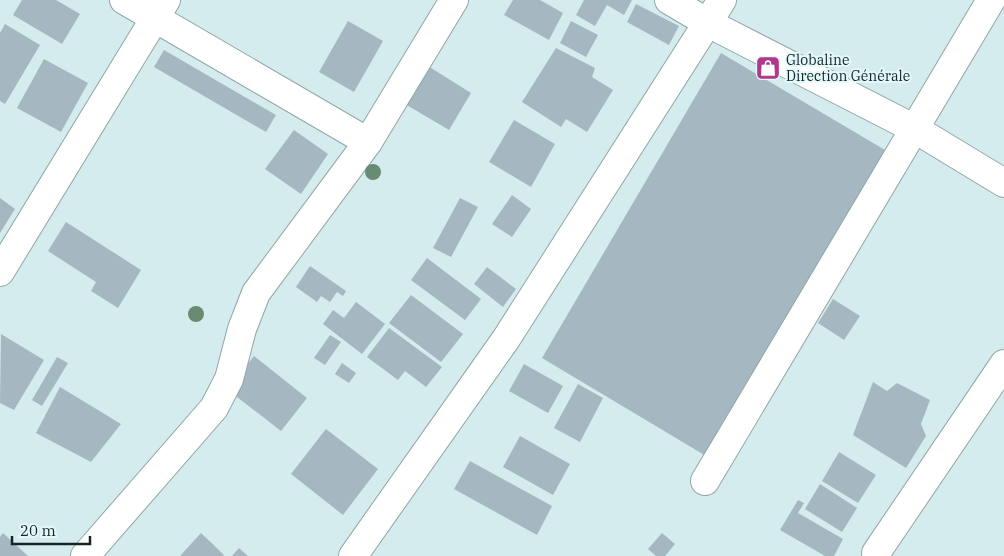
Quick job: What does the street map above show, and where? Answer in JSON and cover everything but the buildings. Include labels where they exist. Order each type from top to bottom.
[{"type":"street","points":[[124,0],[160,9],[368,142]]},
{"type":"street","points":[[85,556],[214,408],[229,379],[242,329],[256,293],[368,142],[454,0]]},
{"type":"street","points":[[669,0],[708,23],[915,129],[1004,183]]},
{"type":"street","points":[[353,556],[506,339],[722,0]]},
{"type":"street","points":[[705,481],[991,0]]},
{"type":"street","points":[[0,272],[160,9]]},
{"type":"street","points":[[876,553],[1004,364]]},
{"type":"place","name":"Globaline Direction Générale","points":[[768,68]]}]
